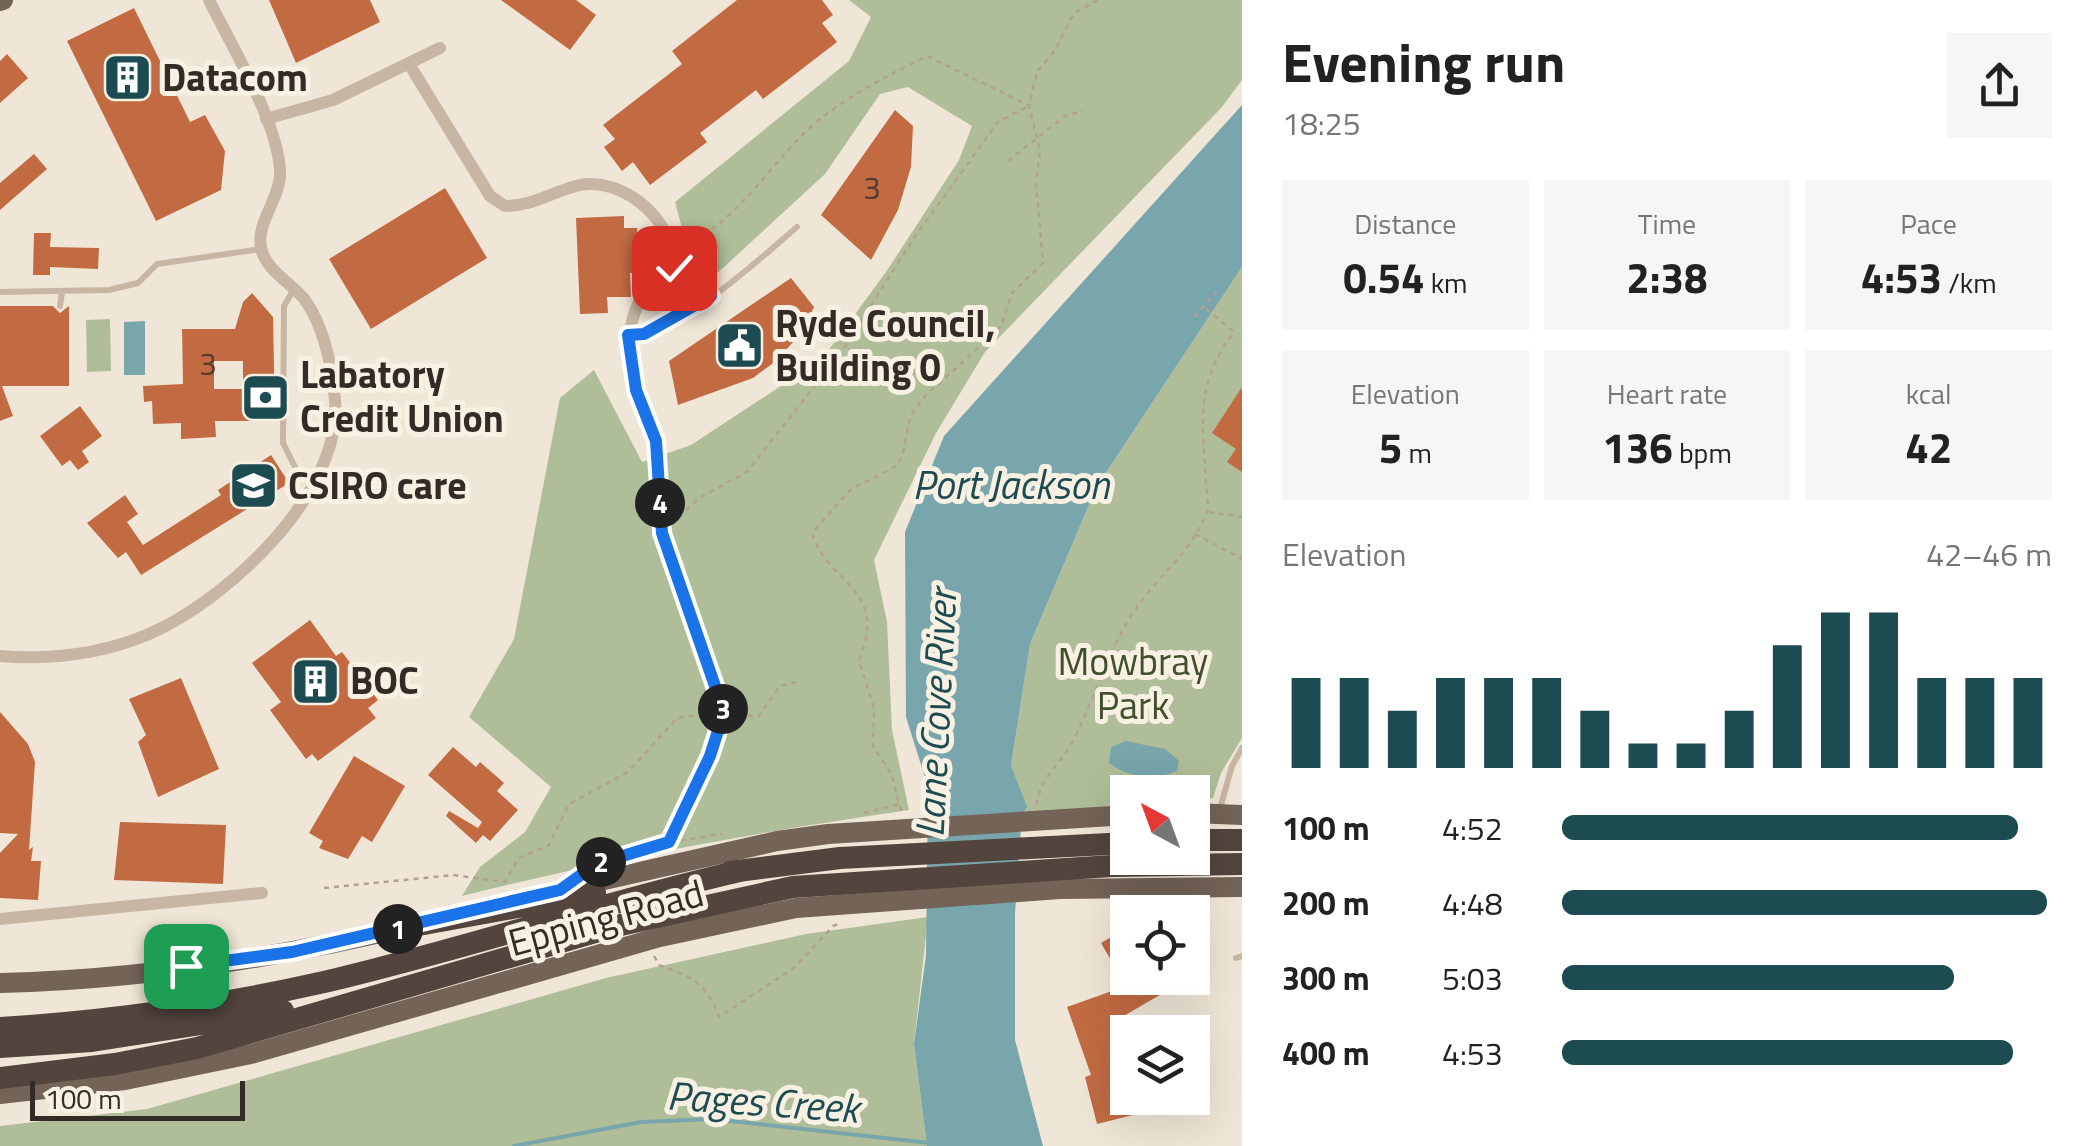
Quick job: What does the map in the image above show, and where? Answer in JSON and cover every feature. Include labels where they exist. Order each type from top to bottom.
[{"type":"highway","points":[[1210,840],[1242,840]]},
{"type":"highway","points":[[1060,868],[1110,850]]},
{"type":"highway","points":[[0,1078],[114,1064],[197,1048],[399,988],[736,897],[793,886],[1060,868],[1242,864]]},
{"type":"highway","points":[[402,928],[744,870],[894,878]]},
{"type":"highway","points":[[0,1028],[180,1009],[323,982],[744,870]]},
{"type":"highway","points":[[0,1047],[166,1031],[399,988]]},
{"type":"main road","points":[[1210,814],[1242,815]]},
{"type":"main road","name":"Epping Road","points":[[0,983],[103,976],[274,954],[873,821],[1110,817]]},
{"type":"main road","points":[[1060,868],[1242,887]]},
{"type":"main road","name":"Epping Road","points":[[0,1094],[184,1070],[251,1054],[698,928],[796,908],[894,878]]},
{"type":"street","points":[[0,656],[68,657],[149,634],[224,589],[273,542],[312,485],[330,439],[335,405],[326,345],[305,300],[261,249],[260,237],[280,176],[276,143],[209,0]]},
{"type":"street","points":[[266,120],[333,100],[440,48]]},
{"type":"street","points":[[410,64],[490,196],[505,206],[523,206],[582,184],[615,188],[659,217],[669,234],[671,252],[632,310],[629,363]]},
{"type":"street","points":[[0,918],[262,894]]},
{"type":"lane","points":[[628,335],[644,334],[711,296],[797,227]]},
{"type":"lane","points":[[0,292],[109,290],[138,282],[156,264],[261,249]]},
{"type":"lane","points":[[294,290],[284,306],[283,443],[287,456],[312,485]]},
{"type":"lane","points":[[60,306],[62,292]]},
{"type":"lane","points":[[1218,814],[1232,766],[1242,748]]},
{"type":"path","points":[[873,821],[901,804],[891,773],[873,746],[874,708],[859,660],[866,643],[867,615],[853,586],[818,552],[812,534],[851,489],[895,467],[903,454],[910,417],[923,398],[1001,328],[1012,293],[1043,263],[1036,184],[1039,137],[1028,106],[1037,72],[1074,14],[1098,0]]},
{"type":"path","points":[[671,252],[716,230],[814,124],[865,88],[928,56],[1028,106]]},
{"type":"path","points":[[662,533],[698,500],[748,472],[851,338],[914,238],[998,122],[1028,106]]},
{"type":"path","points":[[1008,161],[1064,116],[1083,110]]},
{"type":"path","points":[[674,268],[711,296]]},
{"type":"path","points":[[1194,318],[1216,292]]},
{"type":"path","points":[[1202,306],[1242,335]]},
{"type":"path","points":[[1038,812],[1038,793],[1074,740],[1104,662],[1138,605],[1176,564],[1208,512],[1201,432],[1203,396],[1213,360],[1234,332]]},
{"type":"path","points":[[596,864],[669,842],[710,756],[724,712],[662,533],[656,441],[629,363]]},
{"type":"path","points":[[1208,512],[1242,516]]},
{"type":"path","points":[[1194,534],[1242,559]]},
{"type":"path","points":[[324,888],[453,875],[504,882],[518,858],[549,845],[569,804],[628,772],[677,718],[724,712],[758,717],[780,686],[800,682]]},
{"type":"path","points":[[653,953],[659,965],[694,977],[711,995],[720,1017],[795,967],[834,926],[847,920]]},
{"type":"green space","points":[[849,0],[1242,0],[1242,80],[1222,107],[985,352],[936,433],[874,560],[887,622],[892,730],[909,810],[684,847],[462,896],[480,867],[525,832],[551,787],[469,717],[514,639],[560,398],[594,370],[642,462],[691,445],[822,359],[886,272],[959,160],[972,126],[908,87],[880,94],[825,174],[712,278],[691,262],[675,202],[849,61],[871,17]]},
{"type":"green space","name":"Mowbray Park","points":[[1242,267],[1242,738],[1221,773],[1213,798],[1210,798],[1210,775],[1110,775],[1110,806],[1022,814],[1011,766],[1030,644],[1097,486]]},
{"type":"green space","points":[[110,319],[111,371],[87,372],[86,320]]},
{"type":"green space","points":[[928,917],[914,1044],[927,1146],[0,1146],[0,1126],[147,1109],[606,978],[806,934]]},
{"type":"water","name":"Port Jackson","points":[[1242,105],[1242,267],[1097,486],[1030,644],[1011,766],[1027,807],[1022,814],[1015,914],[1015,1040],[1043,1146],[927,1146],[914,1044],[926,955],[928,787],[906,717],[905,532],[944,436]]},
{"type":"water","points":[[145,321],[145,375],[124,375],[124,322]]},
{"type":"water","points":[[1126,741],[1165,749],[1179,761],[1177,771],[1133,775],[1109,763],[1111,747]]},
{"type":"building","points":[[269,0],[370,0],[380,22],[296,63]]},
{"type":"building","points":[[501,0],[576,0],[596,15],[570,50]]},
{"type":"building","points":[[737,0],[822,0],[833,15],[822,23],[837,42],[763,99],[756,90],[700,133],[707,142],[650,185],[633,162],[622,171],[604,147],[615,139],[603,125],[682,64],[672,51]]},
{"type":"building","name":"Datacom","points":[[134,8],[190,122],[205,115],[225,151],[221,190],[156,221],[67,41]]},
{"type":"building","points":[[7,54],[28,78],[0,103],[0,61]]},
{"type":"building","points":[[895,110],[913,126],[911,167],[898,210],[871,260],[821,215]]},
{"type":"building","points":[[34,154],[47,169],[0,210],[0,183]]},
{"type":"building","points":[[445,188],[487,258],[371,329],[329,259]]},
{"type":"building","points":[[624,216],[624,228],[637,228],[639,273],[630,273],[631,297],[607,297],[608,313],[580,314],[576,218]]},
{"type":"building","points":[[34,233],[51,233],[50,247],[99,248],[98,269],[50,267],[50,275],[33,275]]},
{"type":"building","name":"Ryde Council, Building 0","points":[[791,278],[814,307],[803,331],[776,361],[753,378],[678,405],[669,361]]},
{"type":"building","points":[[252,293],[273,317],[275,421],[215,421],[216,437],[181,439],[181,423],[153,424],[152,401],[144,402],[143,386],[183,384],[182,329],[235,329],[243,302]],"holes":[[[214,361],[243,361],[243,389],[214,389]]]},
{"type":"building","points":[[0,306],[53,306],[60,313],[69,306],[69,386],[2,386],[13,416],[0,421]]},
{"type":"building","points":[[1242,387],[1242,472],[1227,462],[1236,449],[1212,433]]},
{"type":"building","points":[[80,406],[102,436],[82,451],[89,462],[78,470],[70,460],[62,466],[40,436]]},
{"type":"building","points":[[271,455],[289,483],[141,575],[126,552],[118,558],[87,523],[125,495],[138,514],[127,522],[143,545],[221,495],[218,490]]},
{"type":"building","name":"BOC","points":[[310,620],[336,656],[342,652],[378,700],[368,708],[376,718],[318,761],[312,754],[306,759],[270,710],[281,702],[252,663]]},
{"type":"building","points":[[181,678],[219,769],[158,797],[138,742],[146,735],[129,699]]},
{"type":"building","points":[[0,712],[28,744],[35,762],[29,850],[33,847],[31,861],[41,861],[38,900],[0,898],[0,853],[18,834],[0,833]]},
{"type":"building","points":[[453,747],[476,767],[480,762],[504,783],[497,791],[518,810],[490,841],[483,835],[476,843],[446,816],[449,811],[478,828],[482,822],[428,775]]},
{"type":"building","points":[[354,756],[405,786],[372,842],[362,836],[348,859],[319,848],[323,841],[309,833]]},
{"type":"building","points":[[120,822],[226,825],[223,884],[114,880]]},
{"type":"building","points":[[1110,938],[1110,958],[1101,943]]},
{"type":"building","points":[[1110,992],[1110,995],[1160,995],[1125,1015],[1110,1015],[1110,1115],[1133,1115],[1097,1124],[1085,1077],[1091,1075],[1067,1007]]},
{"type":"waterway","name":"Pages Creek","points":[[514,1146],[641,1122],[713,1119],[930,1143]]},
{"type":"place","name":"Datacom","points":[[127,78]]},
{"type":"place","name":"Ryde Council, Building 0","points":[[740,346]]},
{"type":"place","name":"Labatory Credit Union","points":[[265,397]]},
{"type":"place","name":"CSIRO care","points":[[253,486]]},
{"type":"place","name":"BOC","points":[[315,681]]},
{"type":"route","points":[[186,966],[292,952],[560,890],[596,864],[669,842],[710,756],[724,712],[673,574],[662,533],[656,441],[629,363],[628,335],[644,334],[711,296],[674,268]]},
{"type":"water label","name":"Lane Cove River","points":[[936,713]]}]
